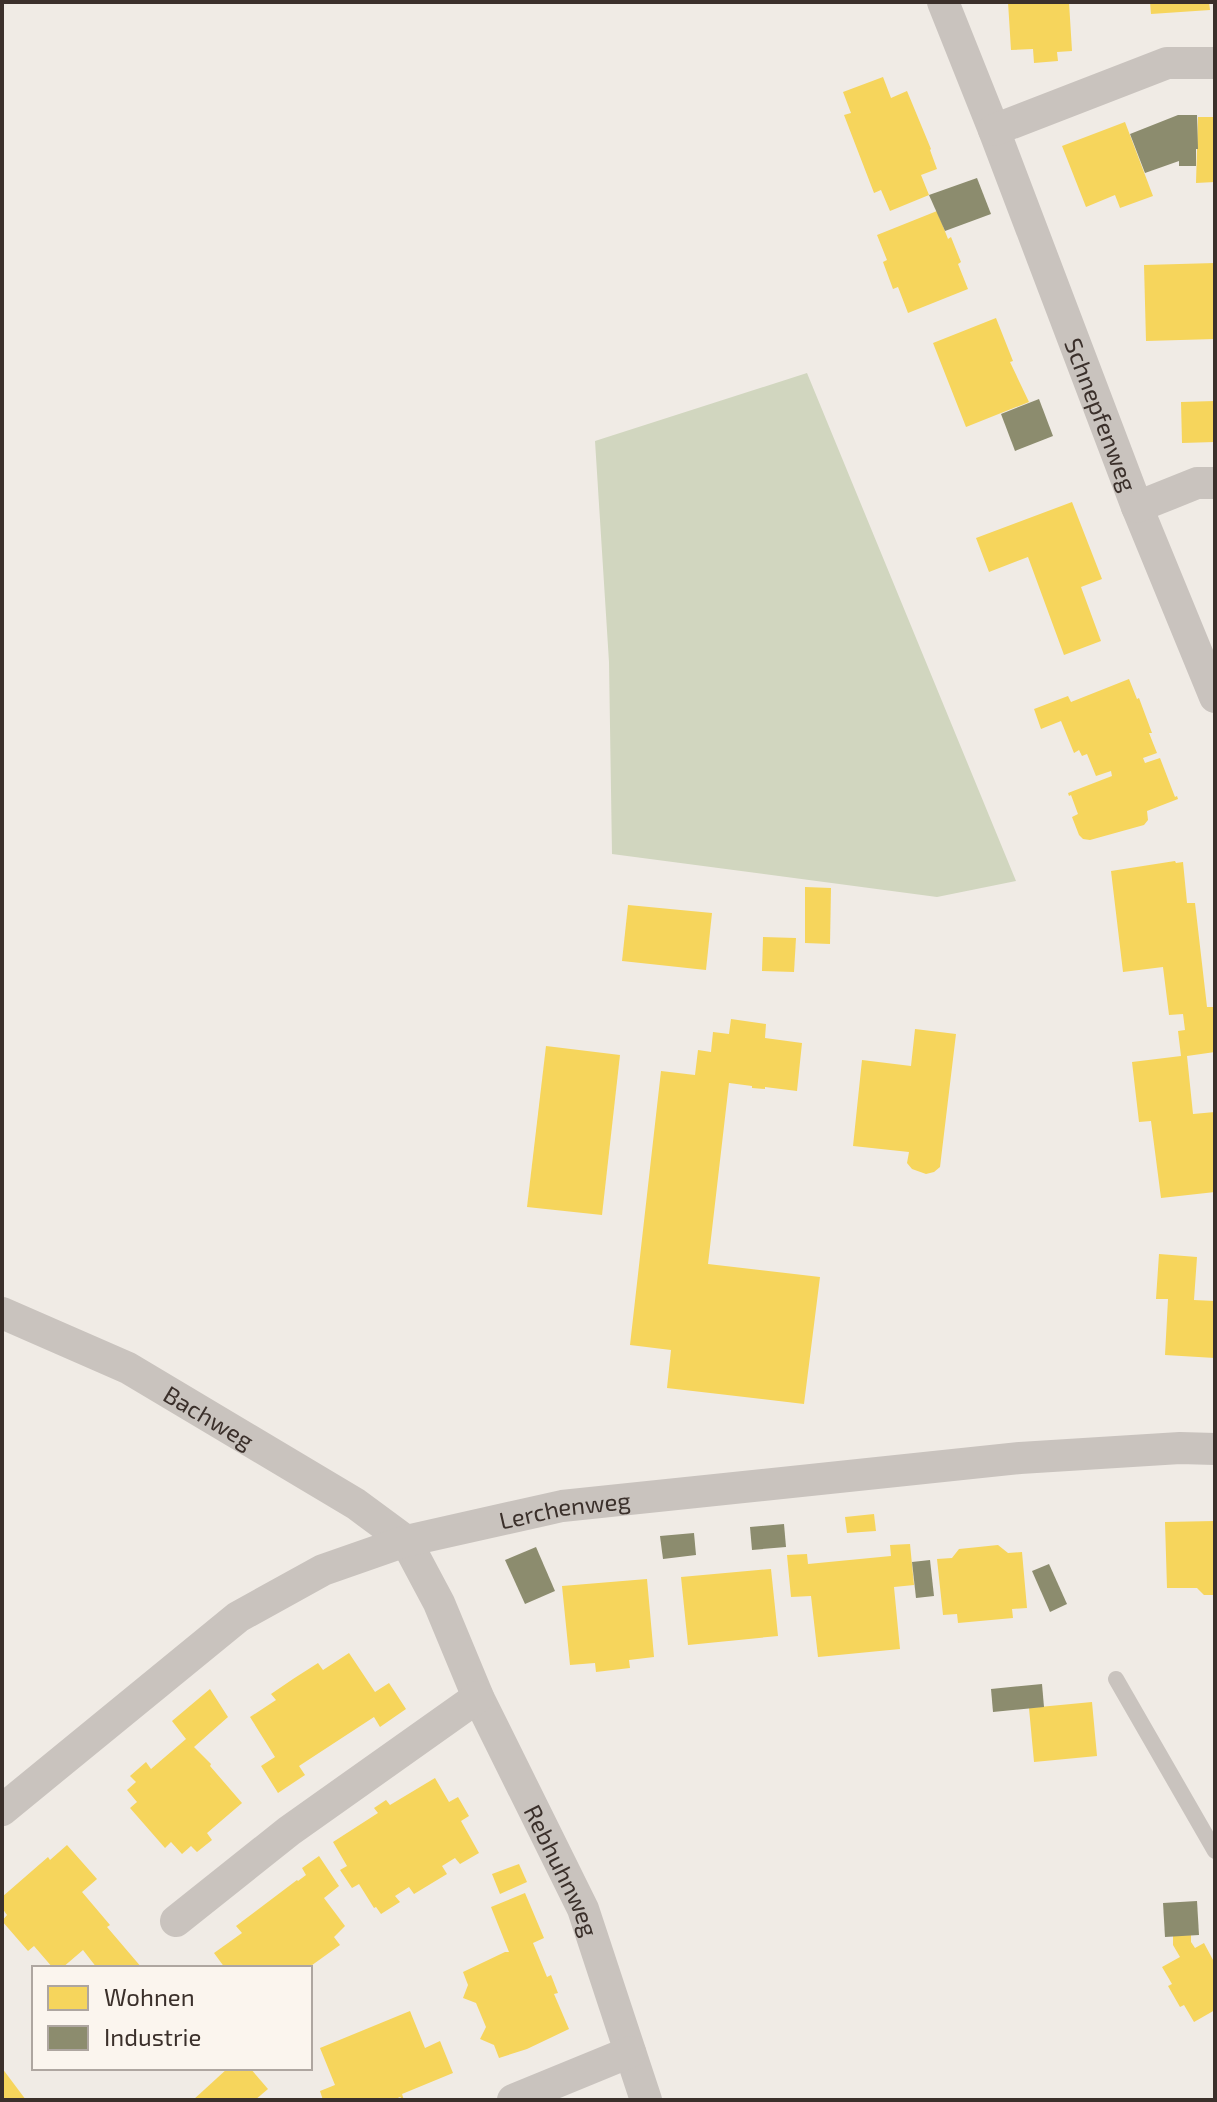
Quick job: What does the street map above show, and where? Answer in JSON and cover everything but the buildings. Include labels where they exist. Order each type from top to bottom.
[{"type":"street","name":"Schnepfenweg","points":[[943,2],[1137,507],[1215,697]]},
{"type":"street","points":[[994,130],[1167,63],[1215,63]]},
{"type":"street","points":[[1137,507],[1197,483],[1215,483]]},
{"type":"street","name":"Bachweg","points":[[2,1313],[128,1368],[356,1504],[406,1541]]},
{"type":"street","name":"Lerchenweg","points":[[2,1810],[238,1617],[323,1570],[406,1541],[562,1506],[1020,1458],[1180,1448],[1215,1449]]},
{"type":"street","name":"Rebhuhnweg","points":[[406,1541],[439,1603],[478,1697],[583,1909],[646,2100]]},
{"type":"street","points":[[176,1921],[289,1831],[478,1697]]},
{"type":"street","points":[[513,2100],[630,2052]]},
{"type":"lane","points":[[1116,1679],[1215,1851]]},
{"type":"green space","points":[[807,373],[1016,881],[937,897],[612,854],[609,662],[595,441]]}]
